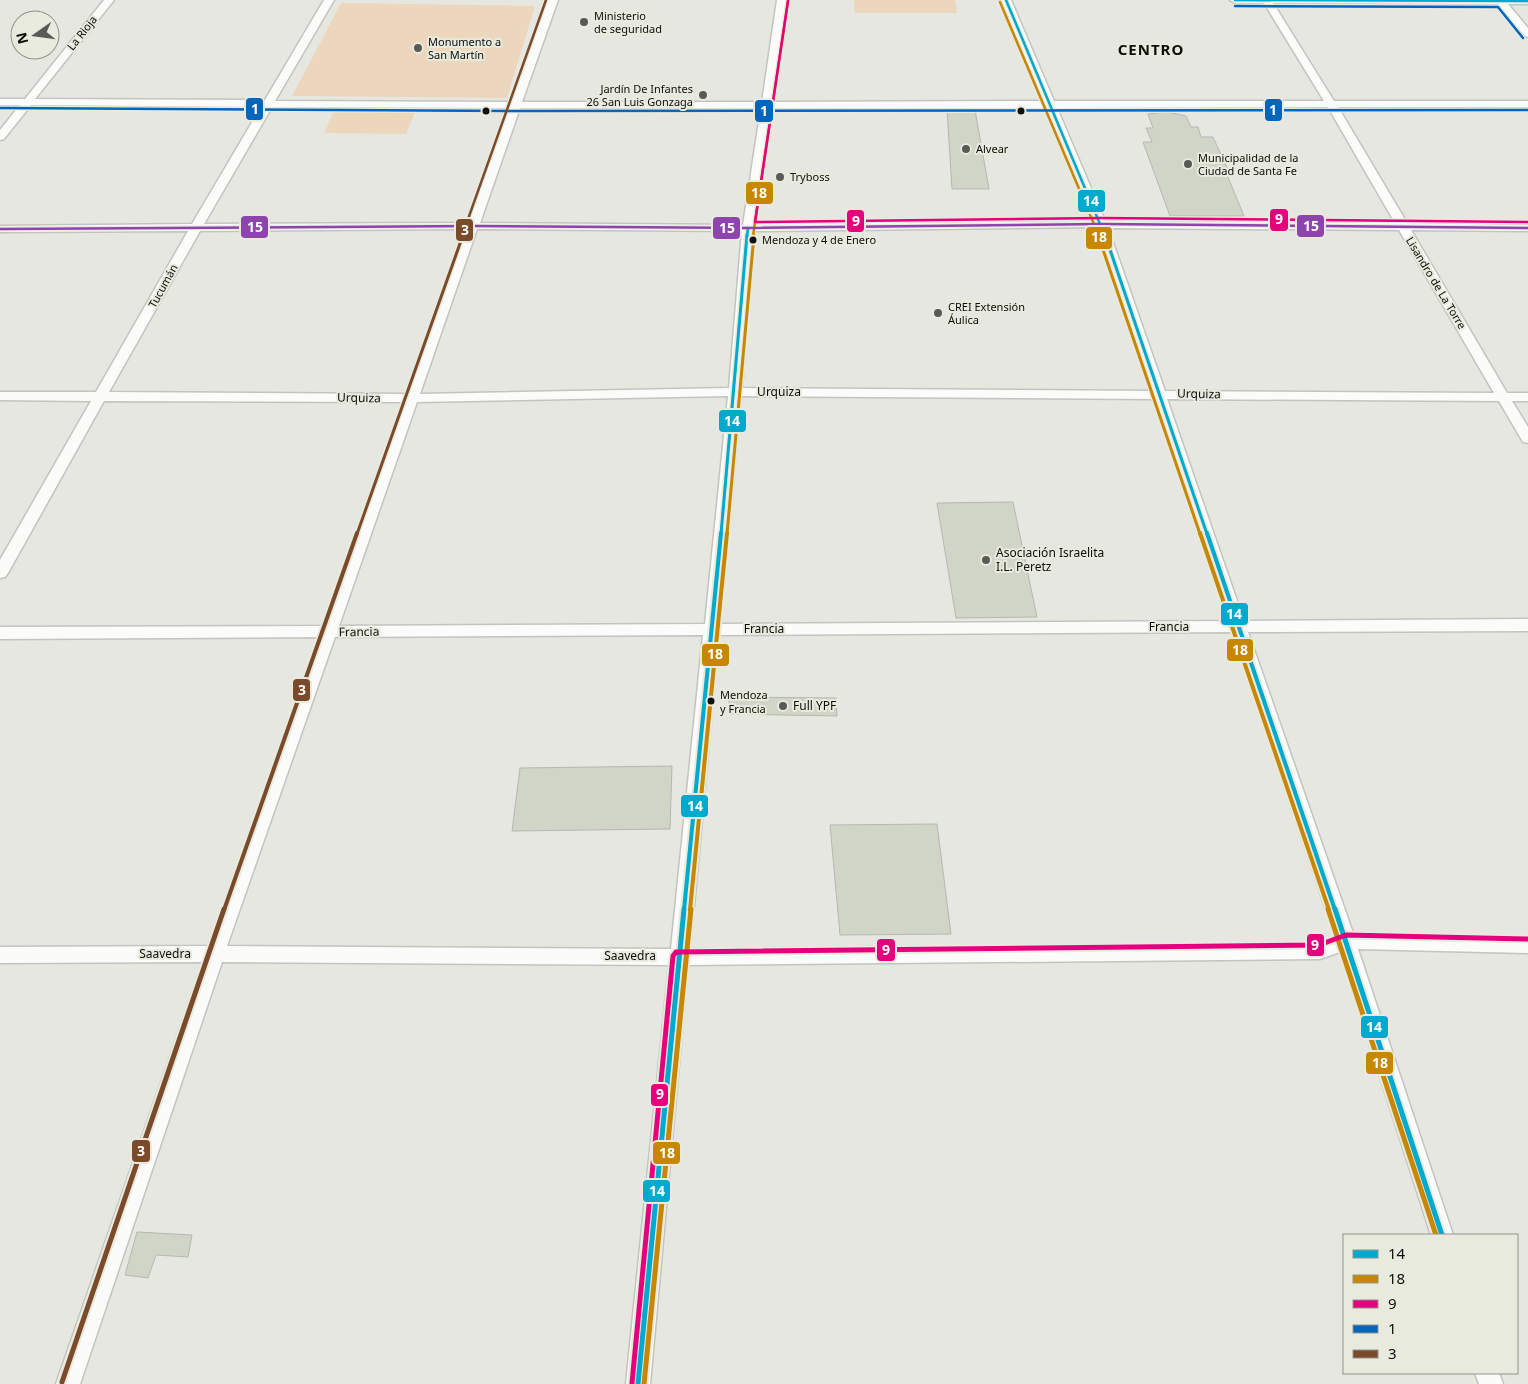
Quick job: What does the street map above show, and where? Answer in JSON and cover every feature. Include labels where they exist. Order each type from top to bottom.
[{"type":"street","name":"La Rioja","points":[[0,137],[109,0]]},
{"type":"street","name":"Tucumán","points":[[0,573],[329,0]]},
{"type":"street","points":[[68,1384],[215,954],[554,0]]},
{"type":"street","points":[[638,1384],[710,628],[735,392],[748,228],[782,0]]},
{"type":"street","points":[[1006,0],[1048,104],[1101,224],[1346,941],[1442,1234]]},
{"type":"street","points":[[1236,0],[1528,1]]},
{"type":"street","name":"Lisandro de La Torre","points":[[1267,0],[1332,105],[1528,439]]},
{"type":"street","points":[[1500,0],[1528,34]]},
{"type":"street","points":[[0,102],[765,105],[1528,104]]},
{"type":"street","points":[[0,229],[474,226],[748,228],[1101,224],[1528,228]]},
{"type":"street","name":"Urquiza","points":[[0,396],[412,398],[735,392],[1528,397]]},
{"type":"street","name":"Francia","points":[[0,632],[330,632],[710,628],[1528,625]]},
{"type":"street","name":"Saavedra","points":[[0,955],[215,954],[679,957],[1320,951],[1346,941],[1528,945]]},
{"type":"shaded area","points":[[854,0],[955,0],[957,13],[855,13]]},
{"type":"shaded area","points":[[341,3],[535,6],[507,98],[292,96]]},
{"type":"shaded area","points":[[336,106],[417,107],[406,134],[324,133]]},
{"type":"building","name":"Alvear","points":[[947,110],[975,110],[989,189],[952,189]]},
{"type":"building","name":"Municipalidad de la Ciudad de Santa Fe","points":[[1167,112],[1186,116],[1191,127],[1198,127],[1201,137],[1213,137],[1228,170],[1225,170],[1244,216],[1170,216],[1143,142],[1152,142],[1146,128],[1153,128],[1148,114]]},
{"type":"building","name":"Asociación Israelita I.L. Peretz","points":[[1013,502],[1037,617],[956,618],[937,503]]},
{"type":"building","name":"Full YPF","points":[[729,697],[836,698],[837,716],[729,714]]},
{"type":"building","points":[[672,766],[670,829],[512,831],[520,768]]},
{"type":"building","points":[[937,824],[951,934],[840,935],[830,825]]},
{"type":"building","points":[[137,1232],[192,1235],[188,1257],[156,1255],[148,1278],[125,1275]]},
{"type":"transit line","name":"3","points":[[62,1382],[209,952],[546,0]]},
{"type":"transit line","name":"14","points":[[1006,0],[1101,224],[1346,941],[1442,1234]]},
{"type":"transit line","name":"14","points":[[1235,0],[1528,1]]},
{"type":"transit line","name":"18","points":[[644,1384],[741,393],[754,229],[788,1]]},
{"type":"transit line","name":"9","points":[[788,1],[755,222],[1101,218],[1528,222]]},
{"type":"transit line","name":"18","points":[[1000,2],[1095,226],[1340,943],[1436,1234]]},
{"type":"transit line","name":"1","points":[[1235,6],[1498,7],[1523,38]]},
{"type":"transit line","name":"1","points":[[0,108],[516,111],[1528,110]]},
{"type":"transit line","name":"15","points":[[0,229],[474,226],[748,228],[1101,224],[1528,228]]},
{"type":"transit line","name":"14","points":[[638,1384],[735,392],[748,228]]},
{"type":"transit line","name":"9","points":[[632,1383],[673,956],[676,952],[1319,945],[1346,935],[1528,939]]},
{"type":"place","name":"Ministerio de seguridad","points":[[584,22]]},
{"type":"place","name":"Monumento a San Martín","points":[[418,48]]},
{"type":"place","name":"Jardín De Infantes 26 San Luis Gonzaga","points":[[703,95]]},
{"type":"place","name":"Alvear","points":[[966,149]]},
{"type":"place","name":"Municipalidad de la Ciudad de Santa Fe","points":[[1188,164]]},
{"type":"place","name":"Tryboss","points":[[780,177]]},
{"type":"place","name":"Mendoza y 4 de Enero","points":[[753,240]]},
{"type":"place","name":"CREI Extensión Áulica","points":[[938,313]]},
{"type":"place","name":"Asociación Israelita I.L. Peretz","points":[[986,560]]},
{"type":"place","name":"Mendoza y Francia","points":[[711,701]]},
{"type":"place","name":"Full YPF","points":[[783,706]]},
{"type":"district","name":"CENTRO","points":[[1151,50]]}]
